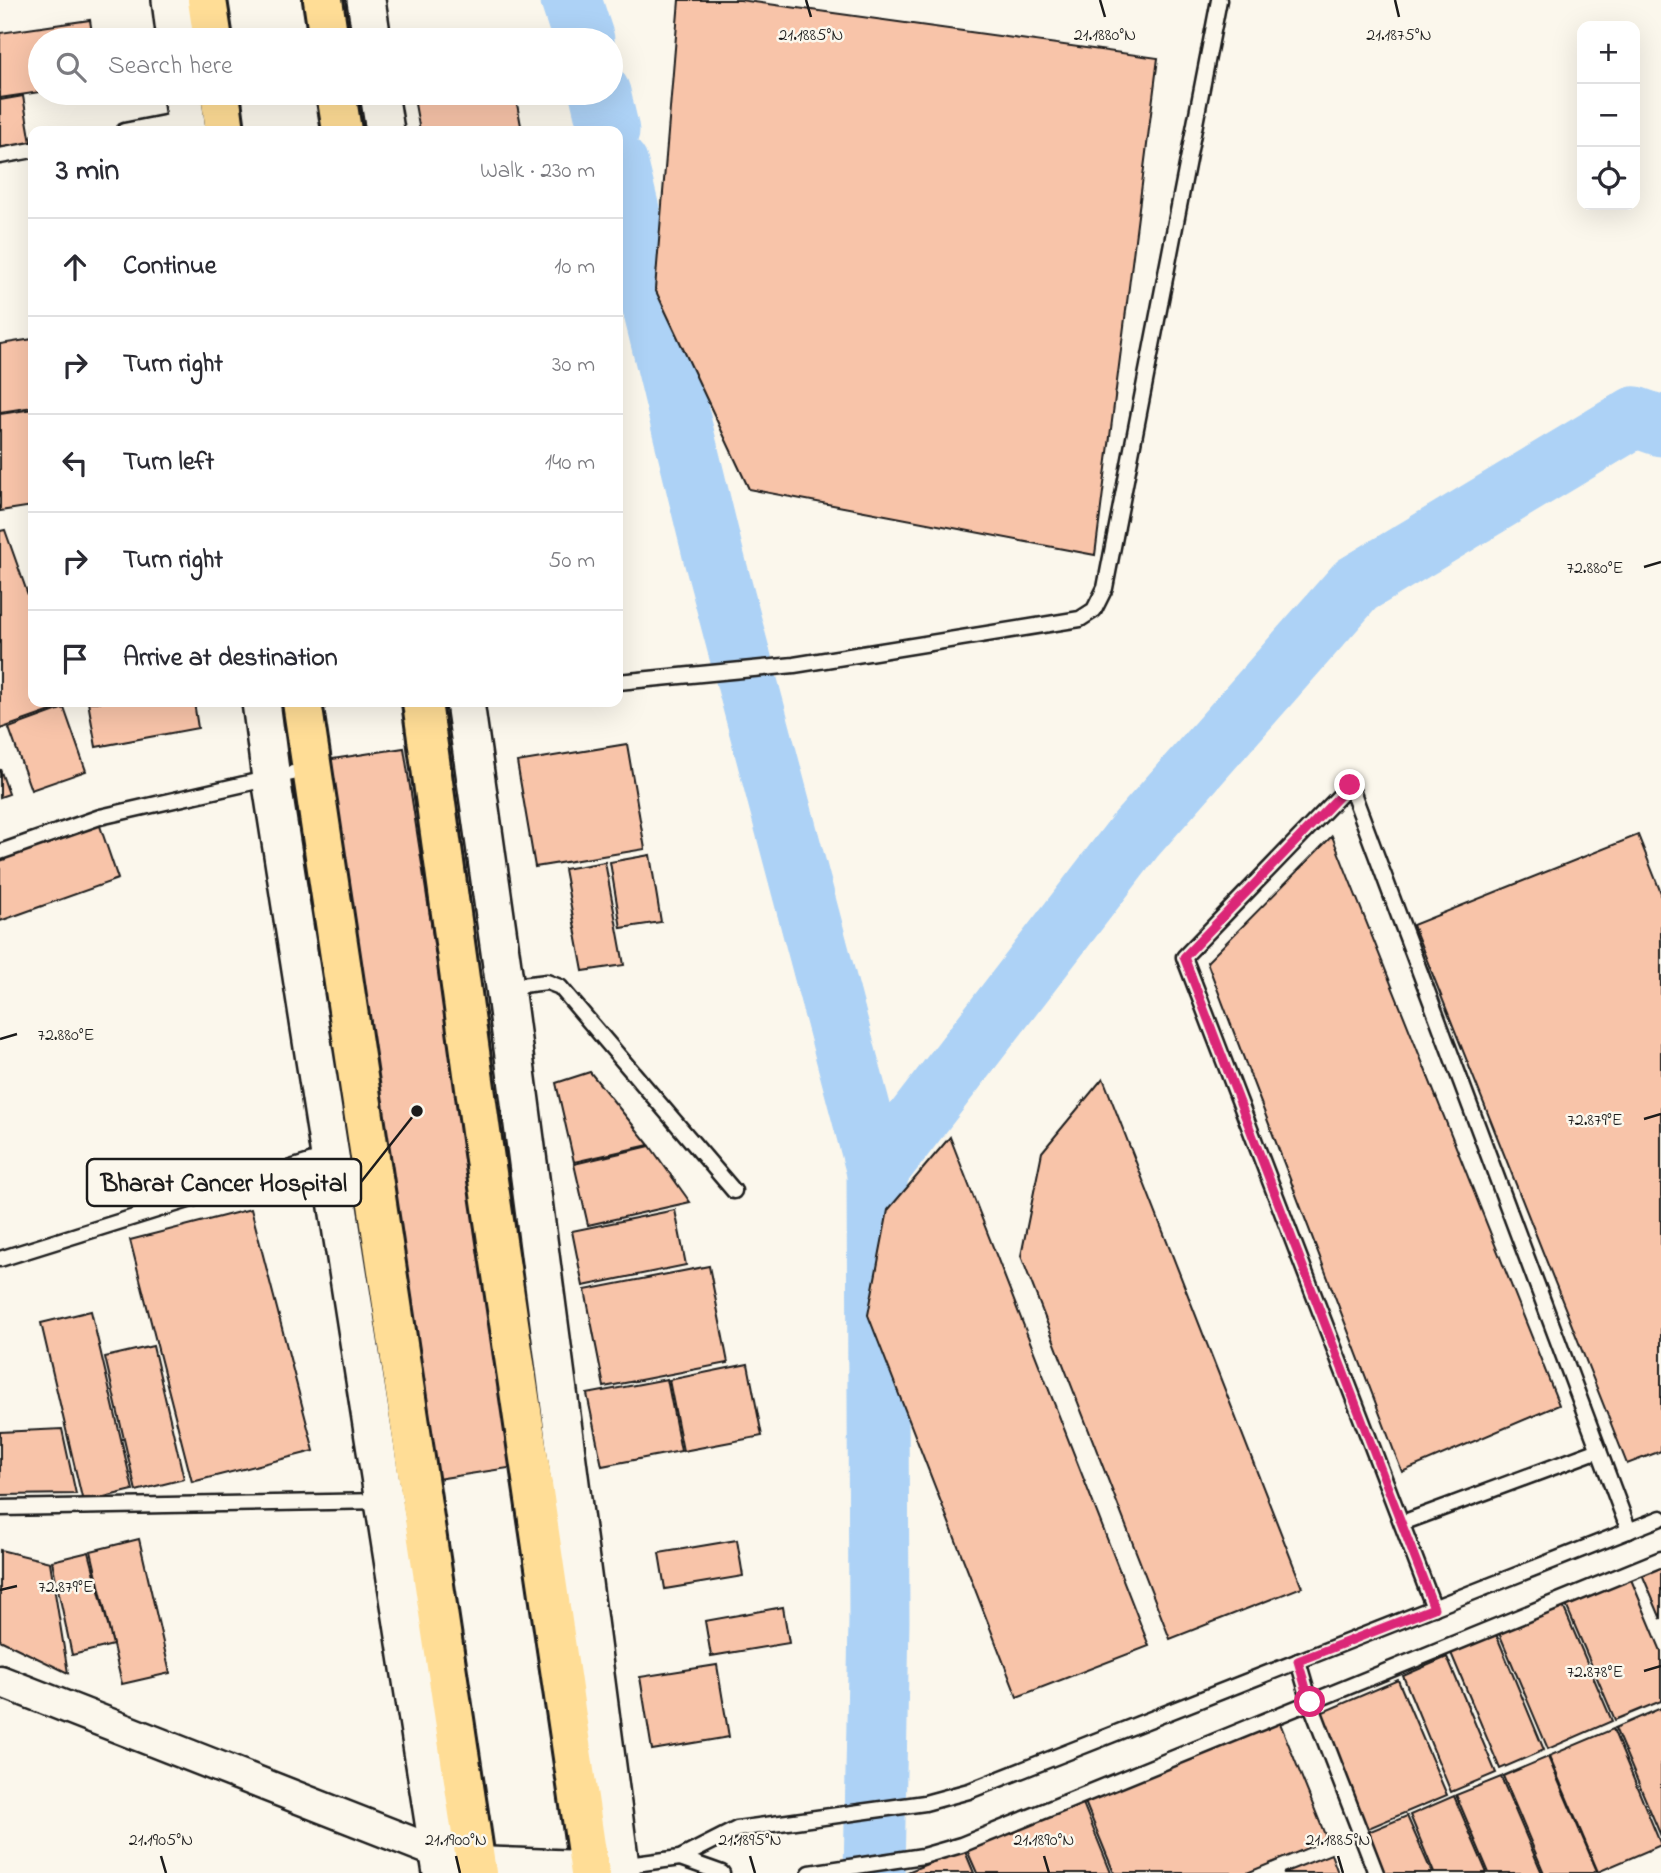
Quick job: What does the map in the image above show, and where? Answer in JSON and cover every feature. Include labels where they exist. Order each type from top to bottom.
[{"type":"highway","points":[[207,0],[211,28]]},
{"type":"highway","points":[[323,0],[327,28]]},
{"type":"highway","points":[[222,105],[224,126]]},
{"type":"highway","points":[[338,105],[341,126]]},
{"type":"highway","points":[[303,707],[349,1150],[459,1865]]},
{"type":"highway","points":[[423,707],[482,1139],[605,1870]]},
{"type":"street","points":[[171,0],[174,28]]},
{"type":"street","points":[[366,0],[370,28]]},
{"type":"street","points":[[381,105],[383,126]]},
{"type":"street","points":[[262,707],[271,778],[349,1150],[385,1500],[459,1865]]},
{"type":"street","points":[[0,1681],[459,1865],[605,1870],[505,987],[466,707]]},
{"type":"lane","points":[[623,682],[794,665],[1080,619],[1094,610],[1105,588],[1219,0]]},
{"type":"lane","points":[[142,126],[185,114]]},
{"type":"lane","points":[[0,156],[28,151]]},
{"type":"lane","points":[[0,852],[100,817],[311,769]]},
{"type":"lane","points":[[1434,1608],[1184,957],[1350,785],[1629,1531]]},
{"type":"lane","points":[[505,987],[547,982],[560,987],[734,1191]]},
{"type":"lane","points":[[0,1259],[349,1150]]},
{"type":"lane","points":[[1402,1524],[1599,1450]]},
{"type":"lane","points":[[0,1508],[385,1500]]},
{"type":"lane","points":[[605,1870],[680,1857],[737,1829],[925,1803],[969,1791],[1661,1518]]},
{"type":"lane","points":[[810,1873],[923,1856],[961,1845],[1661,1559]]},
{"type":"lane","points":[[1298,1661],[1310,1702],[1376,1873]]},
{"type":"lane","points":[[680,1857],[722,1873]]},
{"type":"building","points":[[679,0],[740,0],[1158,58],[1095,555],[749,489],[655,289]]},
{"type":"building","points":[[90,20],[91,28],[35,28]]},
{"type":"building","points":[[28,29],[28,94],[0,98],[0,33]]},
{"type":"building","points":[[23,96],[28,144],[0,149],[0,100]]},
{"type":"building","points":[[415,105],[517,105],[521,126],[419,126]]},
{"type":"building","points":[[28,340],[28,408],[0,412],[0,344]]},
{"type":"building","points":[[28,410],[28,507],[0,511],[0,414]]},
{"type":"building","points":[[5,530],[28,595],[28,707],[62,707],[0,729],[0,531]]},
{"type":"building","points":[[89,707],[195,707],[198,728],[96,747]]},
{"type":"building","points":[[64,708],[86,771],[31,790],[9,728]]},
{"type":"building","points":[[627,744],[645,849],[535,867],[517,762]]},
{"type":"building","points":[[404,748],[515,1467],[411,1483],[300,764]]},
{"type":"building","points":[[0,769],[9,794],[0,797]]},
{"type":"building","points":[[99,823],[118,879],[0,921],[0,858]]},
{"type":"building","points":[[1638,835],[1661,893],[1661,1451],[1627,1464],[1413,925]]},
{"type":"building","points":[[1332,836],[1559,1405],[1402,1472],[1207,962]]},
{"type":"building","points":[[650,855],[661,922],[621,928],[610,862]]},
{"type":"building","points":[[605,862],[624,965],[583,971],[564,869]]},
{"type":"building","points":[[590,1072],[649,1145],[574,1162],[556,1083]]},
{"type":"building","points":[[1103,1078],[1302,1587],[1170,1639],[1021,1256],[1042,1152]]},
{"type":"building","points":[[950,1137],[1149,1646],[1017,1697],[868,1315],[888,1210]]},
{"type":"building","points":[[650,1146],[690,1202],[588,1225],[574,1164]]},
{"type":"building","points":[[251,1209],[314,1451],[192,1482],[130,1240]]},
{"type":"building","points":[[675,1210],[686,1265],[583,1286],[572,1231]]},
{"type":"building","points":[[709,1266],[728,1363],[604,1387],[585,1290]]},
{"type":"building","points":[[91,1311],[133,1490],[83,1502],[41,1323]]},
{"type":"building","points":[[153,1346],[184,1479],[136,1491],[105,1357]]},
{"type":"building","points":[[748,1364],[762,1436],[683,1451],[669,1380]]},
{"type":"building","points":[[667,1379],[681,1451],[602,1466],[587,1394]]},
{"type":"building","points":[[62,1429],[76,1494],[0,1495],[0,1432]]},
{"type":"building","points":[[139,1539],[170,1673],[122,1684],[91,1551]]},
{"type":"building","points":[[737,1540],[743,1576],[665,1589],[659,1553]]},
{"type":"building","points":[[0,1550],[50,1562],[68,1673],[0,1640]]},
{"type":"building","points":[[89,1552],[113,1645],[72,1655],[52,1561]]},
{"type":"building","points":[[1661,1567],[1661,1619],[1642,1574]]},
{"type":"building","points":[[1630,1577],[1661,1651],[1661,1701],[1615,1720],[1566,1605]]},
{"type":"building","points":[[1563,1606],[1612,1721],[1548,1749],[1499,1633]]},
{"type":"building","points":[[783,1607],[789,1643],[711,1656],[705,1621]]},
{"type":"building","points":[[1496,1634],[1544,1750],[1500,1769],[1451,1653]]},
{"type":"building","points":[[1447,1657],[1496,1773],[1451,1792],[1403,1676]]},
{"type":"building","points":[[717,1665],[729,1737],[652,1750],[640,1677]]},
{"type":"building","points":[[1398,1680],[1447,1795],[1364,1830],[1316,1715]]},
{"type":"building","points":[[1661,1708],[1661,1836],[1615,1728]]},
{"type":"building","points":[[1280,1723],[1327,1840],[1247,1873],[1114,1873],[1085,1802]]},
{"type":"building","points":[[1613,1729],[1661,1845],[1598,1872],[1549,1756]]},
{"type":"building","points":[[1548,1757],[1597,1871],[1544,1873],[1503,1776]]},
{"type":"building","points":[[1501,1777],[1542,1873],[1489,1873],[1456,1795]]},
{"type":"building","points":[[1454,1796],[1487,1873],[1434,1873],[1410,1815]]},
{"type":"building","points":[[1082,1801],[1111,1873],[977,1873],[966,1848]]},
{"type":"building","points":[[1407,1816],[1432,1873],[1379,1873],[1363,1834]]},
{"type":"building","points":[[964,1849],[974,1873],[905,1873]]},
{"type":"building","points":[[1331,1854],[1338,1873],[1283,1873]]},
{"type":"waterway","points":[[571,0],[580,28]]},
{"type":"waterway","points":[[603,105],[608,126]]},
{"type":"waterway","points":[[623,185],[713,554],[877,1172],[1135,836],[1356,585],[1635,417],[1661,426]]},
{"type":"waterway","points":[[874,1873],[879,1621],[877,1172]]},
{"type":"place","name":"Bharat Cancer Hospital","points":[[417,1111]]},
{"type":"route","points":[[1310,1702],[1298,1661],[1434,1608],[1184,957],[1350,785]]}]
